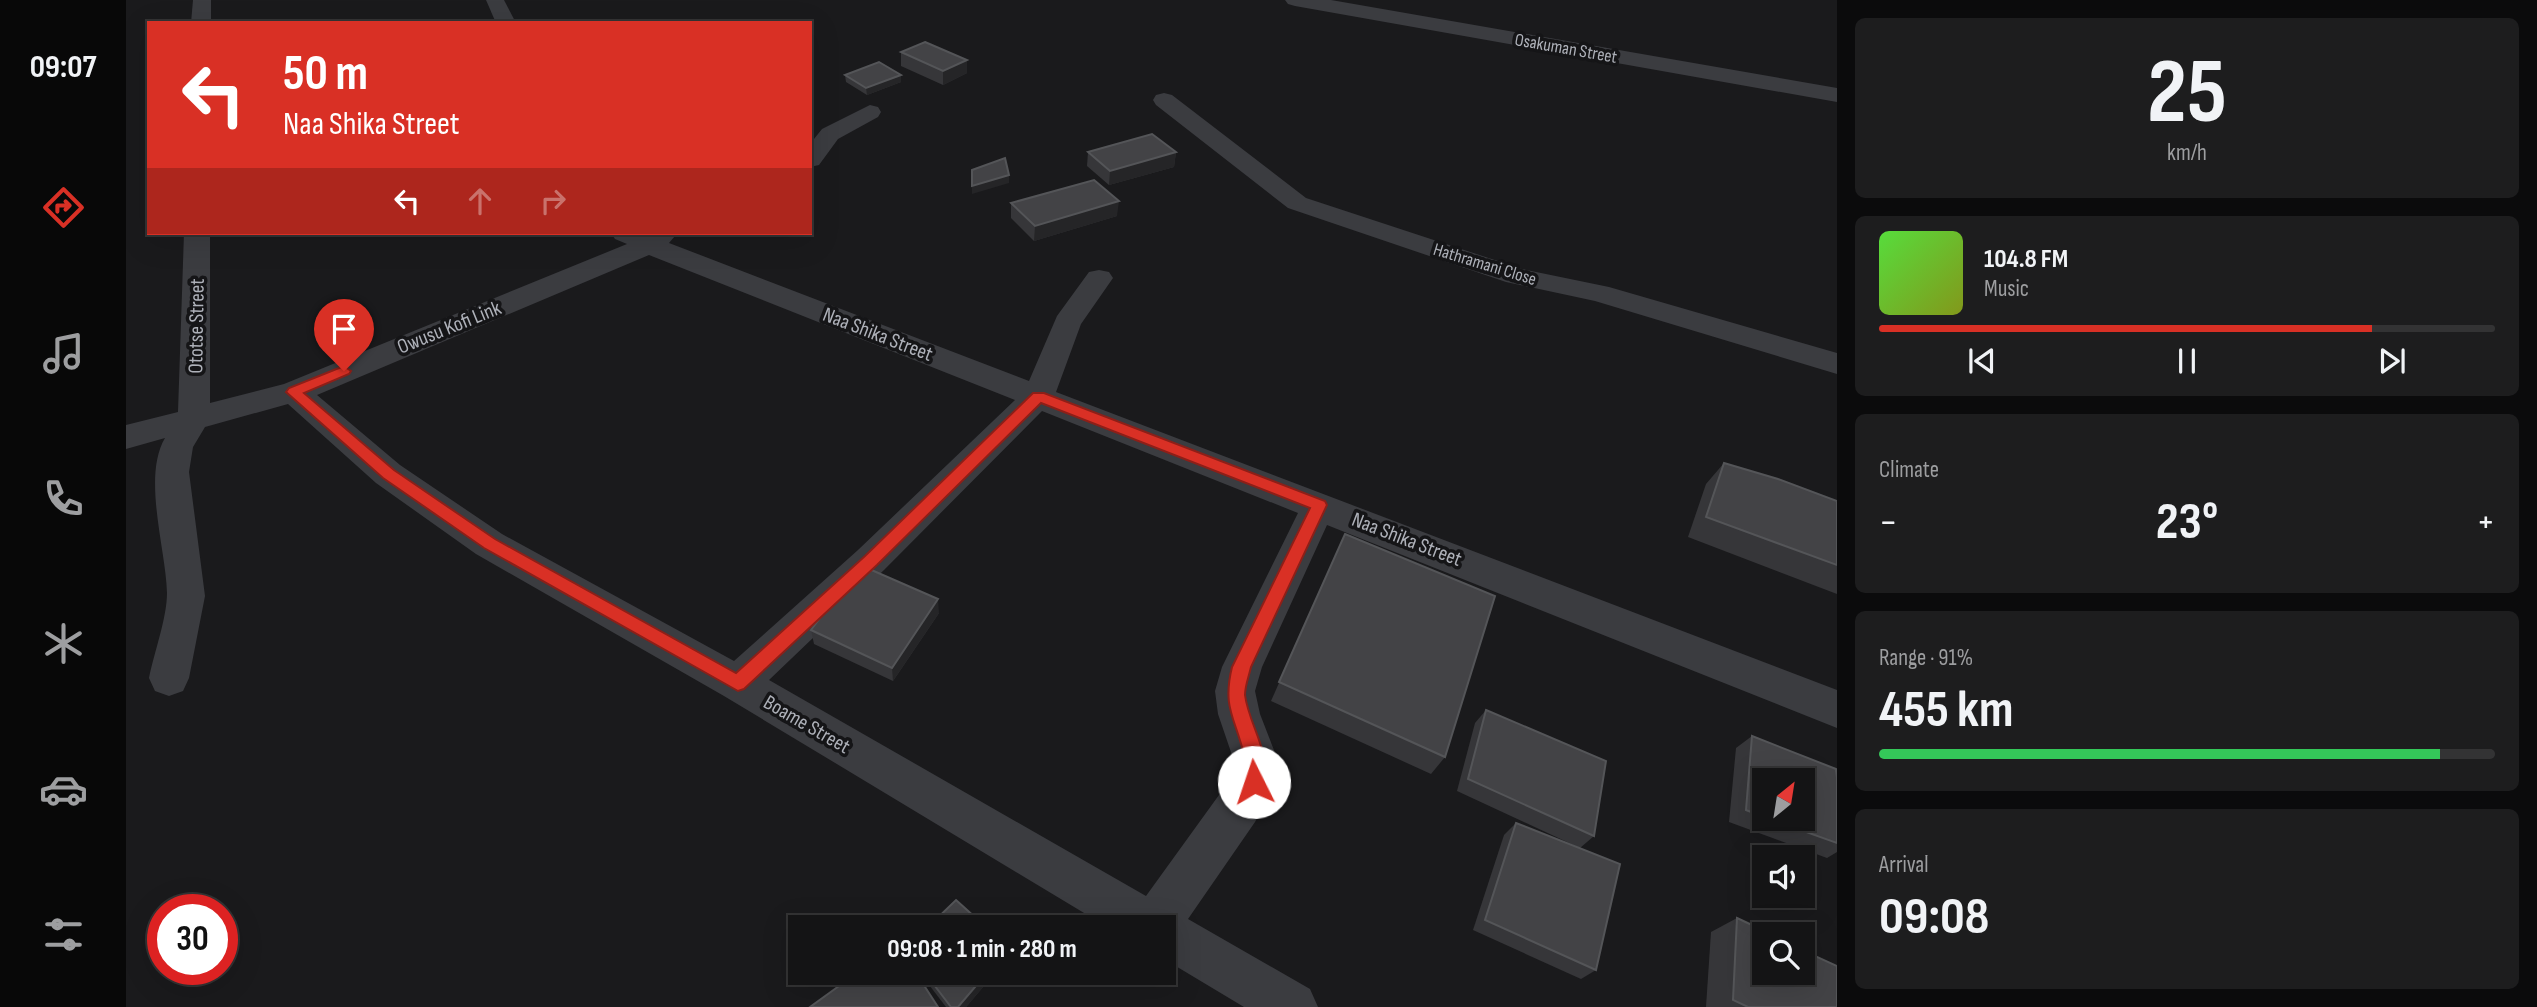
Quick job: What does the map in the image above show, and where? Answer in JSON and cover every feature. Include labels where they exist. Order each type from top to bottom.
[{"type":"street","points":[[201,21],[202,0]]},
{"type":"street","points":[[495,0],[505,21]]},
{"type":"street","name":"Osakuman Street","points":[[1296,0],[1837,95]]},
{"type":"street","name":"Hathramani Close","points":[[1164,100],[1297,203],[1516,276],[1612,297],[1837,364]]},
{"type":"street","points":[[812,157],[830,134],[870,112]]},
{"type":"street","name":"Ototse Street","points":[[194,419],[197,235]]},
{"type":"street","name":"Owusu Kofi Link","points":[[126,437],[294,392],[647,237]]},
{"type":"street","name":"Naa Shika Street","points":[[647,237],[1038,396],[1837,709]]},
{"type":"street","points":[[738,683],[871,560],[1038,396],[1067,323],[1099,278]]},
{"type":"street","name":"Boame Street","points":[[294,392],[388,474],[489,544],[738,683],[1134,915]]},
{"type":"street","points":[[169,678],[186,596],[172,472],[177,446],[194,419]]},
{"type":"street","points":[[1167,915],[1254,782],[1255,758],[1239,714],[1236,691],[1242,667],[1320,505]]},
{"type":"street","name":"Boame Street","points":[[1176,939],[1292,1007]]},
{"type":"building","points":[[925,42],[967,60],[943,71],[901,52]]},
{"type":"building","points":[[879,62],[901,75],[866,88],[845,75]]},
{"type":"building","points":[[1152,134],[1176,152],[1110,171],[1088,152]]},
{"type":"building","points":[[1005,158],[1009,175],[972,186],[972,170]]},
{"type":"building","points":[[1094,180],[1119,201],[1035,226],[1011,203]]},
{"type":"building","points":[[1724,463],[1837,501],[1837,565],[1706,517]]},
{"type":"building","points":[[1345,534],[1495,596],[1445,757],[1279,682]]},
{"type":"building","points":[[860,565],[938,599],[892,668],[811,630]]},
{"type":"building","points":[[1486,710],[1606,761],[1594,836],[1468,779]]},
{"type":"building","points":[[1752,736],[1836,769],[1837,843],[1804,831],[1815,831],[1815,768],[1752,768],[1752,812],[1746,810]]},
{"type":"building","points":[[1516,823],[1620,864],[1596,970],[1485,920]]},
{"type":"building","points":[[956,900],[973,915],[940,915]]},
{"type":"building","points":[[1737,918],[1752,925],[1752,985],[1815,985],[1815,956],[1837,966],[1837,1007],[1748,1007],[1733,1000]]},
{"type":"building","points":[[840,985],[924,985],[938,1007],[810,1007]]},
{"type":"building","points":[[934,985],[977,985],[958,1007],[951,1007]]},
{"type":"route","points":[[344,371],[294,392],[388,474],[489,544],[738,683],[871,560],[1038,396],[1320,505],[1242,667],[1236,691],[1239,714],[1255,758],[1254,782]]}]
